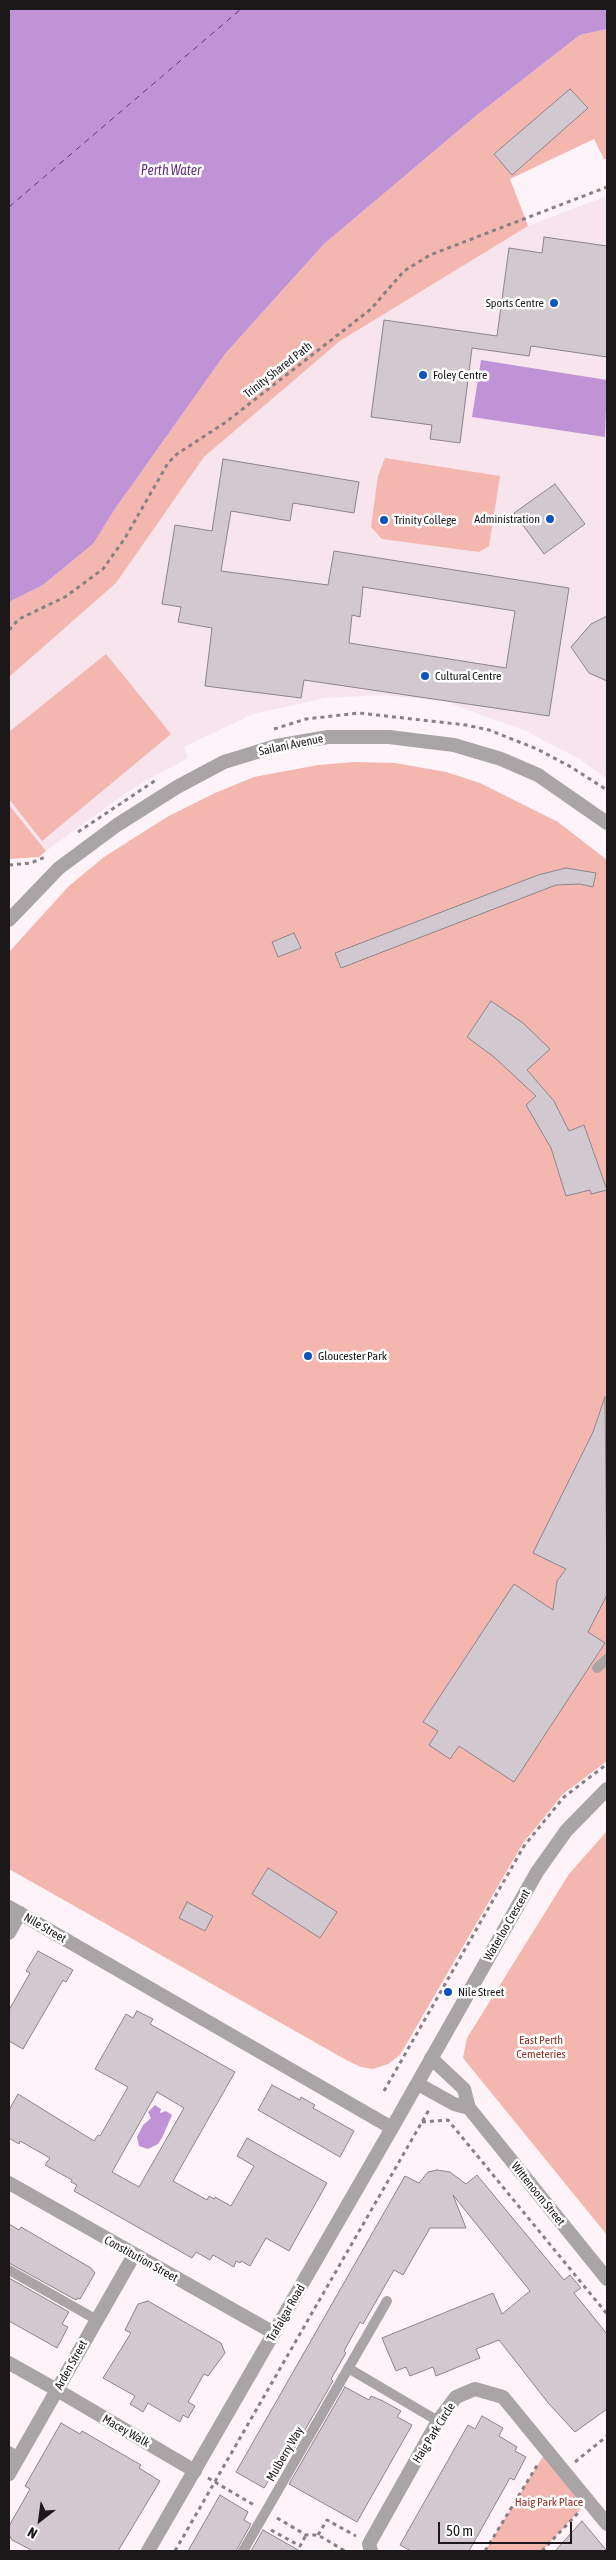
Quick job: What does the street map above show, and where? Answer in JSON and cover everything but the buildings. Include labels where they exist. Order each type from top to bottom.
[{"type":"street","name":"Sailani Avenue","points":[[9,920],[59,868],[117,825],[176,787],[224,762],[276,746],[328,737],[389,737],[454,745],[501,759],[538,775],[607,823]]},
{"type":"street","name":"Waterloo Crescent","points":[[420,2079],[537,1872],[566,1831],[607,1789]]},
{"type":"street","points":[[9,1933],[14,1910]]},
{"type":"street","name":"Nile Street","points":[[14,1910],[392,2128]]},
{"type":"street","name":"Wittenoom Street","points":[[431,2058],[464,2089],[469,2108],[607,2279]]},
{"type":"street","points":[[420,2079],[454,2104],[469,2108]]},
{"type":"street","name":"Trafalgar Road","points":[[148,2551],[420,2079]]},
{"type":"street","name":"Constitution Street","points":[[9,2183],[274,2333]]},
{"type":"street","name":"Arden Street","points":[[9,2474],[14,2454],[57,2390],[134,2255]]},
{"type":"street","name":"Macey Walk","points":[[9,2363],[195,2471]]},
{"type":"street","name":"Haig Park Circle","points":[[370,2547],[438,2421],[456,2397],[475,2389],[503,2397],[607,2524]]},
{"type":"lane","points":[[597,1668],[607,1659]]},
{"type":"lane","points":[[9,2270],[97,2320]]},
{"type":"lane","name":"Mulberry Way","points":[[243,2551],[387,2301]]},
{"type":"lane","points":[[348,2368],[438,2421]]},
{"type":"path","name":"Trinity Shared Path","points":[[9,630],[20,619],[65,597],[103,569],[125,538],[168,463],[177,454],[226,422],[371,309],[404,270],[430,255],[607,187]]},
{"type":"path","points":[[271,730],[306,719],[359,713],[466,725],[489,730],[537,749],[571,767],[607,790]]},
{"type":"path","points":[[76,834],[133,793],[164,775]]},
{"type":"path","points":[[9,865],[37,862],[49,855]]},
{"type":"path","points":[[384,2092],[524,1846],[564,1797],[607,1764]]},
{"type":"path","points":[[175,2551],[430,2107]]},
{"type":"path","points":[[418,2111],[425,2116]]},
{"type":"path","points":[[422,2122],[448,2120],[607,2314]]},
{"type":"path","points":[[585,2454],[607,2436]]},
{"type":"path","points":[[485,2551],[547,2450]]},
{"type":"path","points":[[195,2471],[276,2518]]},
{"type":"path","points":[[542,2551],[588,2501]]},
{"type":"path","points":[[318,2535],[327,2520],[370,2547]]},
{"type":"path","points":[[282,2521],[306,2535],[318,2535],[345,2551]]},
{"type":"path","points":[[259,2523],[300,2546],[306,2535]]},
{"type":"shaded area","name":"Trinity College","points":[[607,196],[607,779],[581,760],[526,731],[444,701],[383,695],[325,698],[253,714],[184,747],[188,758],[133,788],[46,851],[9,805],[9,677],[116,583],[204,457],[340,341],[528,226]]},
{"type":"green space","points":[[607,29],[607,159],[604,159],[594,139],[510,179],[528,226],[340,341],[204,457],[116,583],[9,677],[9,602],[43,585],[93,544],[115,509],[225,354],[324,244],[477,115],[580,35]]},
{"type":"green space","points":[[385,458],[500,476],[489,546],[479,552],[382,539],[371,527],[378,476]]},
{"type":"green space","points":[[106,654],[171,734],[42,841],[9,799],[9,732]]},
{"type":"green space","name":"Gloucester Park","points":[[354,762],[395,763],[446,772],[480,783],[558,822],[607,860],[607,1761],[563,1794],[523,1843],[400,2055],[388,2064],[373,2069],[361,2067],[348,2061],[9,1869],[9,952],[69,886],[104,857],[167,817],[215,793],[254,777],[318,765]]},
{"type":"green space","points":[[9,805],[46,851],[39,857],[9,859]]},
{"type":"green space","name":"East Perth Cemeteries","points":[[607,1831],[607,2235],[463,2058],[467,2038],[569,1874]]},
{"type":"green space","name":"Haig Park Place","points":[[547,2450],[588,2501],[542,2551],[485,2551]]},
{"type":"water","name":"Perth Water","points":[[9,9],[607,9],[607,29],[580,35],[477,115],[324,244],[225,354],[115,509],[93,544],[43,585],[9,602]]},
{"type":"water","points":[[481,360],[607,380],[605,437],[472,417]]},
{"type":"water","points":[[155,2105],[161,2109],[160,2113],[166,2111],[172,2115],[158,2144],[148,2149],[139,2146],[137,2137],[143,2125],[151,2118],[148,2112]]},
{"type":"ferry route","points":[[9,207],[241,9]]},
{"type":"place","name":"Sports Centre","points":[[554,303]]},
{"type":"place","name":"Foley Centre","points":[[423,375]]},
{"type":"place","name":"Administration","points":[[550,519]]},
{"type":"place","name":"Trinity College","points":[[384,520]]},
{"type":"place","name":"Cultural Centre","points":[[425,676]]},
{"type":"place","name":"Gloucester Park","points":[[308,1356]]},
{"type":"place","name":"Nile Street","points":[[448,1992]]}]
